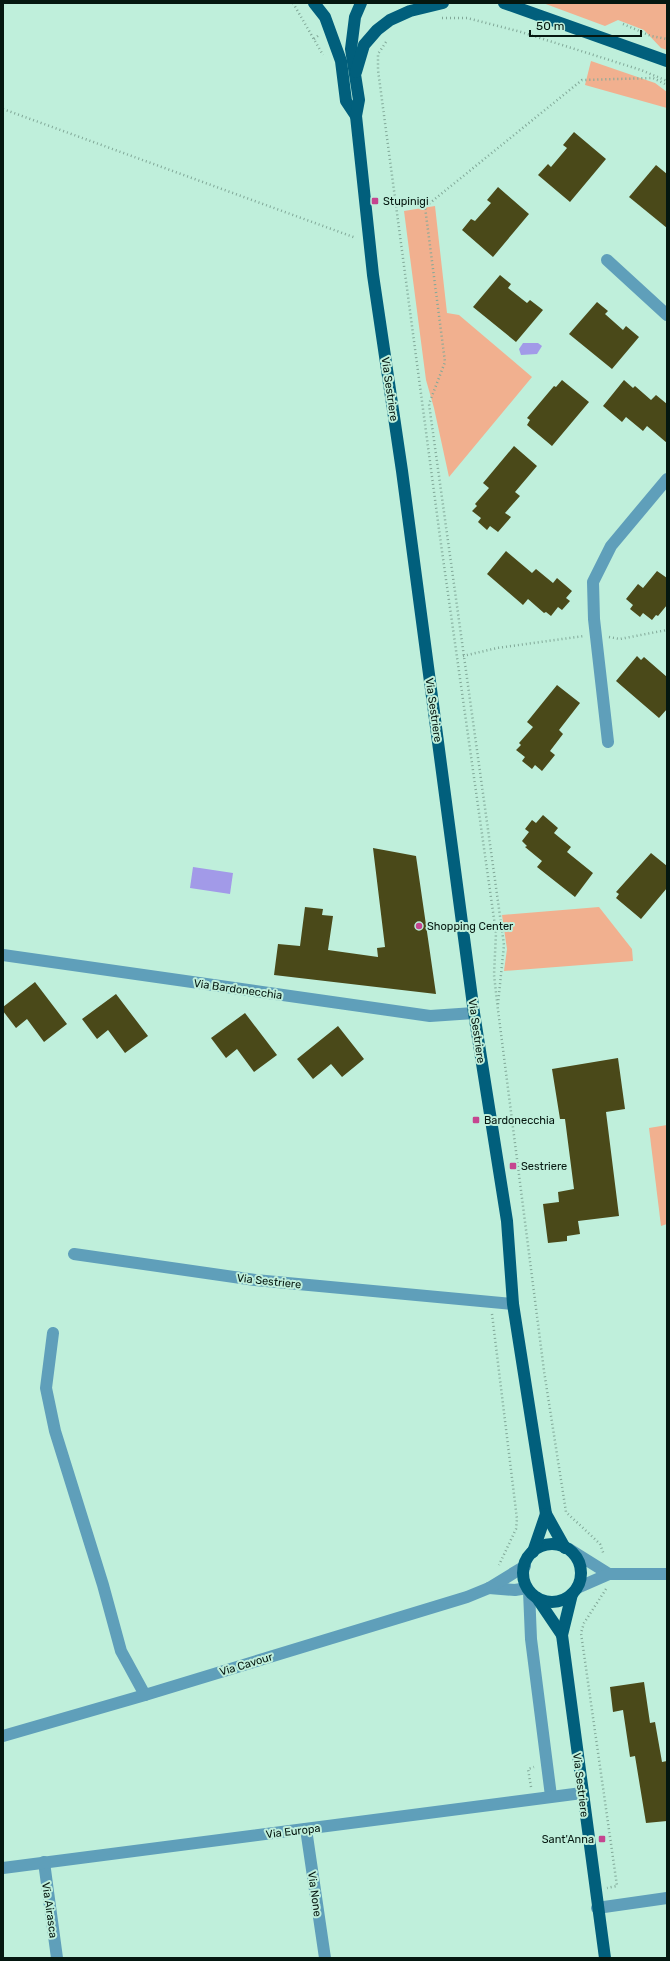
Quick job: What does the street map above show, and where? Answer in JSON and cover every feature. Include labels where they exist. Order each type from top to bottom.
[{"type":"main road","name":"Via Sestriere","points":[[314,3],[325,17],[341,61],[346,101],[356,116]]},
{"type":"main road","name":"Via Sestriere","points":[[361,3],[355,17],[351,49],[358,100],[356,116],[369,239],[403,479],[474,1013],[506,1221],[514,1304],[546,1514]]},
{"type":"main road","name":"Via Sestriere","points":[[354,77],[364,45],[377,30],[390,20],[410,11],[443,3]]},
{"type":"main road","points":[[504,3],[667,61]]},
{"type":"main road","points":[[546,1514],[567,1549],[575,1555],[581,1571],[562,1635]]},
{"type":"main road","points":[[546,1514],[533,1552],[524,1566],[524,1574],[531,1592],[562,1635]]},
{"type":"main road","points":[[533,1552],[541,1547],[550,1545],[567,1549]]},
{"type":"main road","points":[[531,1592],[551,1602],[566,1599],[575,1591]]},
{"type":"main road","name":"Via Sestriere","points":[[562,1635],[597,1908],[605,1958]]},
{"type":"street","points":[[607,260],[667,315]]},
{"type":"street","points":[[608,742],[596,635],[593,582],[611,546],[667,479]]},
{"type":"street","name":"Via Bardonecchia","points":[[3,955],[430,1016],[474,1013]]},
{"type":"street","name":"Via Sestriere","points":[[74,1254],[255,1280],[514,1304]]},
{"type":"street","points":[[53,1333],[46,1388],[55,1431],[103,1585],[121,1651],[144,1696]]},
{"type":"street","points":[[567,1549],[609,1574]]},
{"type":"street","name":"Via Cavour","points":[[3,1736],[144,1696],[467,1597],[488,1588],[524,1566]]},
{"type":"street","points":[[575,1591],[609,1574],[667,1574]]},
{"type":"street","points":[[488,1588],[531,1592],[531,1639],[551,1796]]},
{"type":"street","name":"Via Europa","points":[[3,1868],[582,1792]]},
{"type":"street","name":"Via None","points":[[306,1829],[325,1958]]},
{"type":"street","name":"Via Airasca","points":[[44,1862],[57,1958]]},
{"type":"street","points":[[597,1908],[667,1898]]},
{"type":"path","points":[[292,3],[326,59]]},
{"type":"path","points":[[436,18],[467,18],[521,32],[641,70],[667,81]]},
{"type":"path","points":[[390,20],[396,32],[386,41],[378,54],[378,70],[440,537],[496,933],[494,975],[544,1371],[566,1512],[600,1544],[608,1564],[609,1574],[605,1592],[584,1623],[581,1633],[617,1886],[595,1889]]},
{"type":"path","points":[[623,24],[651,36],[667,39]]},
{"type":"path","points":[[498,1010],[504,945],[429,404],[445,362],[425,207],[582,80],[654,78],[667,85]]},
{"type":"path","points":[[3,109],[356,239],[369,239]]},
{"type":"path","points":[[463,656],[497,648],[596,635],[620,639],[667,630]]},
{"type":"shaded area","points":[[543,3],[667,3],[667,50],[661,48],[644,30],[618,20],[605,26]]},
{"type":"shaded area","points":[[591,61],[655,83],[667,92],[667,108],[585,85]]},
{"type":"shaded area","points":[[435,206],[447,313],[459,315],[532,377],[449,477],[434,408],[426,380],[404,211]]},
{"type":"shaded area","points":[[523,343],[538,343],[542,346],[537,354],[521,355],[519,349]]},
{"type":"shaded area","points":[[193,867],[233,873],[230,894],[190,888]]},
{"type":"shaded area","points":[[599,907],[632,949],[633,961],[504,971],[507,949],[502,915]]},
{"type":"shaded area","points":[[667,1125],[667,1224],[661,1226],[649,1128]]},
{"type":"building","points":[[574,132],[606,159],[570,202],[538,175],[548,164],[551,167],[567,148],[563,145]]},
{"type":"building","points":[[656,165],[667,174],[667,228],[629,197]]},
{"type":"building","points":[[498,187],[529,214],[493,257],[462,230],[471,219],[475,221],[491,203],[487,200]]},
{"type":"building","points":[[500,275],[511,284],[508,288],[527,303],[530,300],[543,310],[516,342],[473,307]]},
{"type":"building","points":[[597,302],[608,311],[605,314],[623,330],[626,326],[639,337],[612,369],[569,334]]},
{"type":"building","points":[[562,380],[589,402],[552,446],[527,425],[530,420],[527,418],[554,386],[556,387]]},
{"type":"building","points":[[624,380],[633,388],[635,386],[651,400],[656,395],[667,404],[667,443],[647,426],[643,431],[626,417],[622,422],[603,406]]},
{"type":"building","points":[[514,446],[537,466],[515,492],[520,496],[505,513],[511,517],[498,532],[490,526],[487,530],[478,522],[481,518],[472,511],[477,506],[475,504],[489,488],[483,483]]},
{"type":"building","points":[[506,551],[532,573],[536,569],[553,583],[557,578],[572,591],[566,598],[570,601],[562,610],[558,607],[551,616],[546,612],[544,613],[528,599],[523,605],[487,574]]},
{"type":"building","points":[[657,571],[667,578],[667,605],[658,616],[656,615],[652,620],[643,613],[640,617],[630,609],[633,605],[626,599],[638,584],[643,588]]},
{"type":"building","points":[[637,656],[641,660],[644,657],[667,677],[667,709],[659,718],[616,681]]},
{"type":"building","points":[[557,685],[580,703],[559,730],[563,734],[550,751],[555,755],[542,771],[535,765],[532,769],[522,761],[525,757],[516,750],[521,745],[519,743],[533,727],[527,722]]},
{"type":"building","points":[[543,815],[558,828],[554,833],[571,847],[567,852],[593,873],[575,897],[537,867],[542,861],[525,847],[527,846],[522,841],[529,832],[525,829],[532,820],[536,823]]},
{"type":"building","points":[[373,848],[416,856],[436,994],[274,975],[278,944],[300,946],[305,907],[323,909],[322,915],[333,916],[328,950],[378,957],[377,948],[385,947]]},
{"type":"building","points":[[651,853],[667,866],[667,888],[641,919],[616,898],[619,894],[616,892]]},
{"type":"building","points":[[35,982],[67,1024],[44,1042],[27,1019],[16,1028],[3,1011],[3,1007]]},
{"type":"building","points":[[116,994],[148,1036],[125,1053],[108,1030],[97,1039],[82,1019]]},
{"type":"building","points":[[245,1013],[277,1055],[254,1072],[237,1049],[226,1058],[211,1038]]},
{"type":"building","points":[[338,1026],[364,1059],[342,1077],[331,1064],[313,1079],[297,1059]]},
{"type":"building","points":[[618,1058],[625,1109],[606,1112],[619,1216],[578,1221],[580,1234],[567,1236],[567,1241],[548,1243],[543,1204],[559,1202],[558,1192],[574,1189],[565,1119],[560,1119],[552,1069]]},
{"type":"building","points":[[644,1682],[650,1723],[655,1722],[662,1762],[667,1761],[667,1821],[646,1823],[635,1756],[630,1757],[623,1710],[613,1712],[610,1687]]},
{"type":"place","name":"Stupinigi","points":[[375,201]]},
{"type":"place","name":"Shopping Center","points":[[419,926]]},
{"type":"place","name":"Bardonecchia","points":[[476,1120]]},
{"type":"place","name":"Sestriere","points":[[513,1166]]},
{"type":"place","name":"Sant'Anna","points":[[602,1839]]}]
